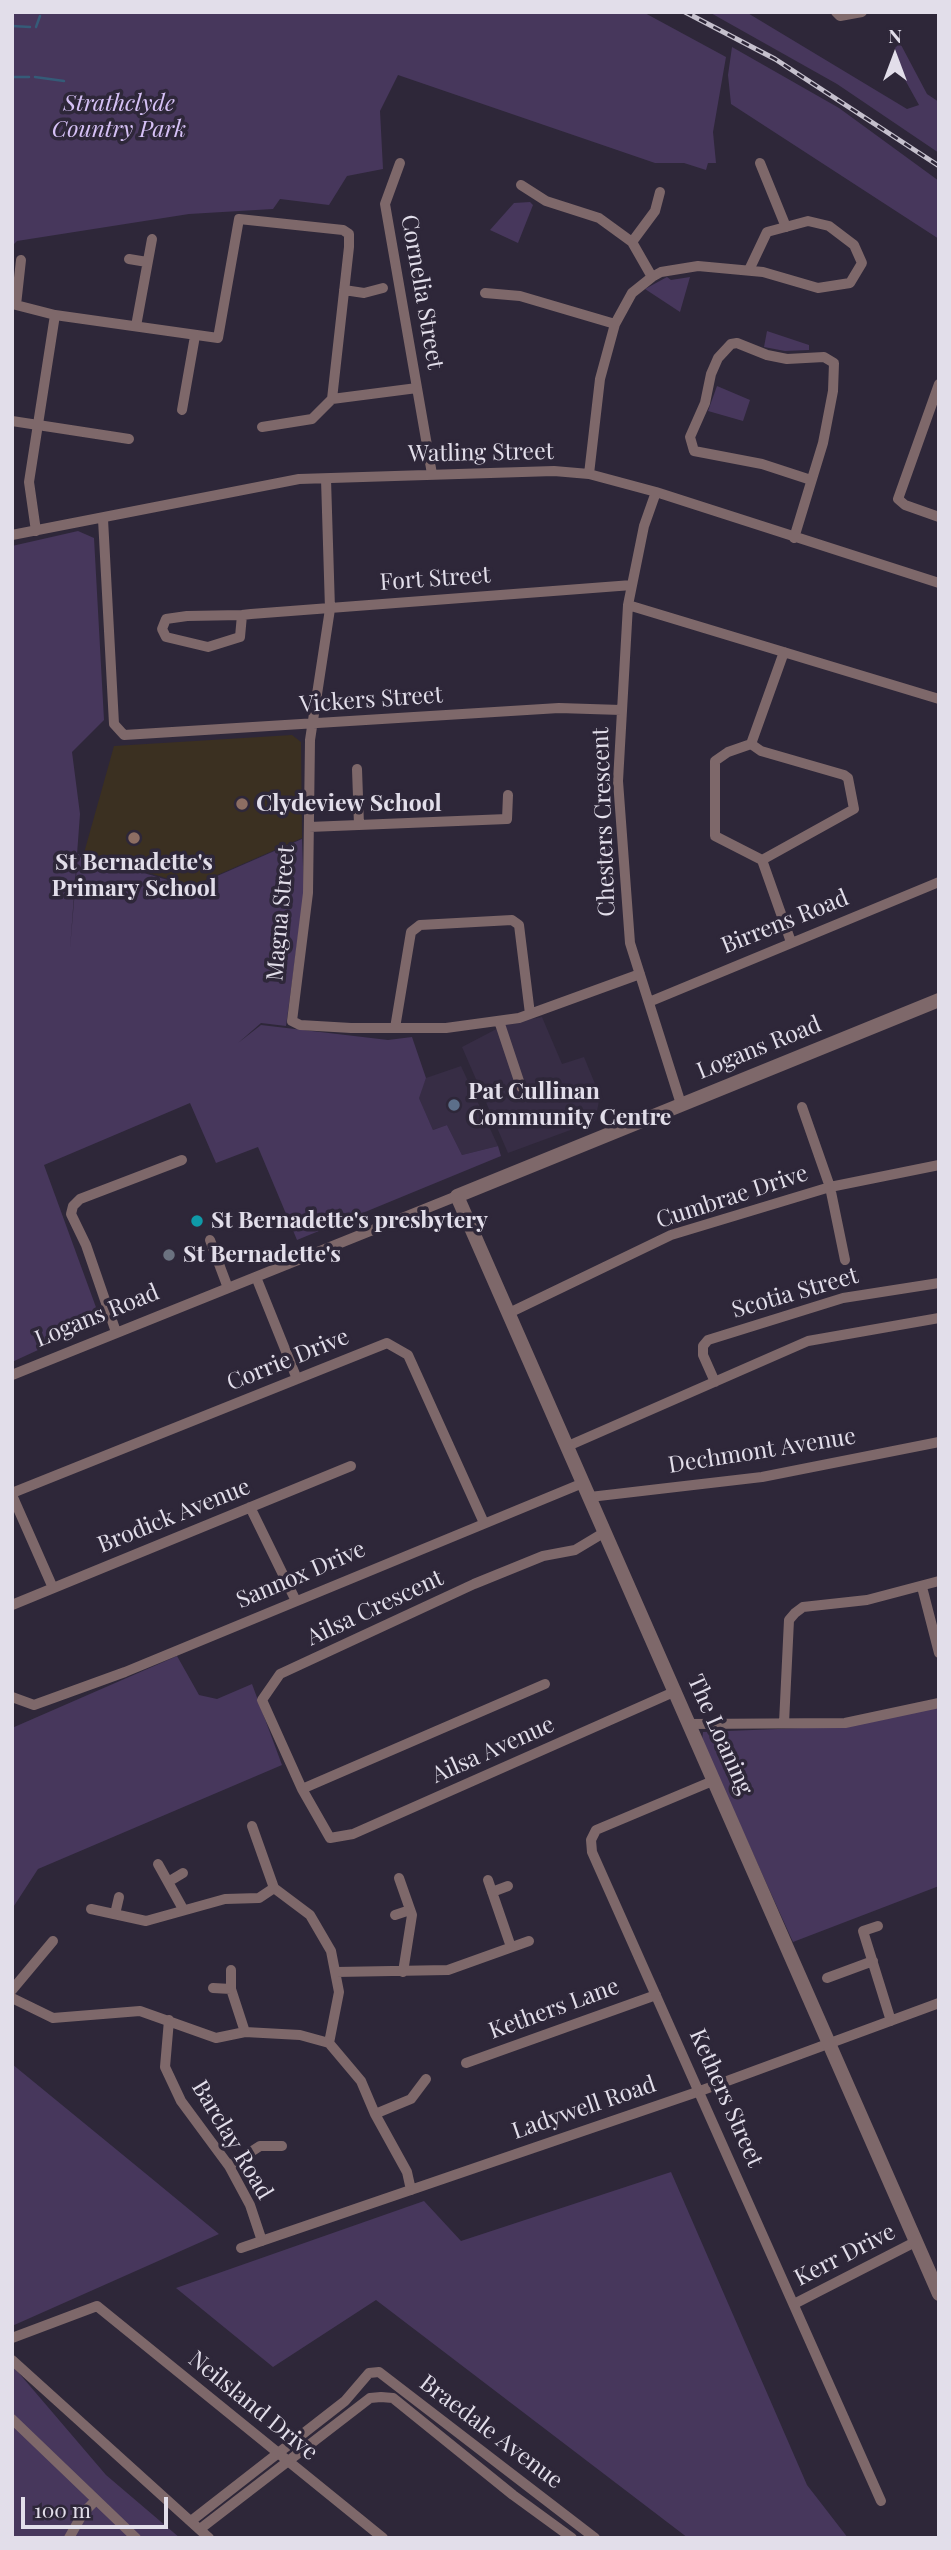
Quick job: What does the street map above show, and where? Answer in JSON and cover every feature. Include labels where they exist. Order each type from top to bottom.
[{"type":"street","points":[[836,12],[840,16],[862,12]]},
{"type":"street","name":"Cornelia Street","points":[[400,163],[385,204],[432,474]]},
{"type":"street","points":[[760,163],[786,227]]},
{"type":"street","points":[[522,185],[546,201],[599,218],[632,242],[652,277]]},
{"type":"street","points":[[632,242],[654,211],[660,192]]},
{"type":"street","points":[[21,260],[15,286],[16,305],[55,315],[195,337],[218,338],[237,223],[242,216],[343,230],[349,234],[332,399],[312,419],[262,427]]},
{"type":"street","points":[[589,474],[600,379],[615,324],[632,293],[652,277],[661,272],[698,266],[749,270],[818,288],[850,283],[862,263],[854,245],[830,226],[808,221],[767,232],[749,270]]},
{"type":"street","points":[[136,326],[152,239]]},
{"type":"street","points":[[129,259],[147,262]]},
{"type":"street","name":"Cornelia Street","points":[[344,290],[364,293],[383,288]]},
{"type":"street","points":[[485,293],[520,296],[615,324]]},
{"type":"street","points":[[36,531],[29,482],[55,315]]},
{"type":"street","points":[[182,410],[195,337]]},
{"type":"street","points":[[794,538],[823,443],[833,391],[834,363],[824,357],[788,359],[767,355],[737,343],[731,344],[718,358],[711,374],[705,403],[690,437],[694,451],[762,464],[811,480]]},
{"type":"street","points":[[939,384],[934,417],[899,490],[898,499],[905,505],[939,517]]},
{"type":"street","name":"Cornelia Street","points":[[332,399],[417,388]]},
{"type":"street","points":[[12,421],[129,439]]},
{"type":"street","name":"Watling Street","points":[[12,535],[268,484],[519,471],[589,474],[656,492],[939,583]]},
{"type":"street","name":"Magna Street","points":[[326,479],[330,608],[311,726],[308,892],[292,1021],[300,1025],[395,1028]]},
{"type":"street","name":"Chesters Crescent","points":[[656,492],[644,526],[628,605],[619,794],[630,943],[681,1104]]},
{"type":"street","name":"Vickers Street","points":[[103,519],[114,724],[124,735],[311,726],[559,708],[621,710]]},
{"type":"street","name":"Fort Street","points":[[242,615],[240,637],[208,647],[166,637],[162,629],[166,619],[632,586]]},
{"type":"street","points":[[628,605],[939,699]]},
{"type":"street","points":[[751,744],[784,652]]},
{"type":"street","points":[[751,744],[728,752],[715,761],[715,836],[762,860],[791,942]]},
{"type":"street","points":[[751,744],[761,751],[844,775],[849,780],[854,809],[762,860]]},
{"type":"street","points":[[357,769],[359,825]]},
{"type":"street","points":[[309,827],[507,819],[508,795]]},
{"type":"street","name":"Birrens Road","points":[[649,1002],[939,882]]},
{"type":"street","points":[[530,1014],[519,925],[512,920],[420,925],[411,932],[395,1028],[446,1028],[499,1021],[530,1014],[640,974]]},
{"type":"street","name":"Logans Road","points":[[12,1375],[939,1000]]},
{"type":"street","points":[[499,1021],[521,1087]]},
{"type":"street","points":[[802,1107],[830,1187],[845,1260]]},
{"type":"street","points":[[116,1332],[86,1245],[71,1214],[73,1206],[80,1199],[182,1160]]},
{"type":"street","name":"Cumbrae Drive","points":[[509,1314],[671,1235],[830,1187],[939,1165]]},
{"type":"street","name":"The Loaning","points":[[457,1196],[939,2294]]},
{"type":"street","points":[[210,1240],[228,1288]]},
{"type":"street","points":[[256,1277],[297,1379]]},
{"type":"street","name":"Scotia Street","points":[[715,1382],[703,1355],[703,1346],[708,1340],[843,1298],[939,1283]]},
{"type":"street","points":[[568,1446],[808,1341],[939,1318]]},
{"type":"street","name":"Corrie Drive","points":[[12,1494],[387,1343],[408,1355],[484,1523]]},
{"type":"street","name":"Dechmont Avenue","points":[[590,1497],[762,1477],[939,1442]]},
{"type":"street","name":"Brodick Avenue","points":[[12,1605],[351,1466]]},
{"type":"street","name":"Sannox Drive","points":[[12,1697],[34,1705],[125,1672],[583,1483]]},
{"type":"street","points":[[12,1494],[53,1588]]},
{"type":"street","points":[[250,1507],[295,1600]]},
{"type":"street","name":"Ailsa Crescent","points":[[326,1834],[302,1789],[262,1700],[280,1675],[474,1584],[543,1556],[575,1550],[606,1532]]},
{"type":"street","points":[[784,1723],[789,1620],[795,1613],[803,1607],[867,1600],[939,1581]]},
{"type":"street","points":[[922,1587],[939,1653]]},
{"type":"street","points":[[302,1789],[545,1685]]},
{"type":"street","name":"Ailsa Avenue","points":[[326,1834],[330,1838],[353,1834],[676,1692]]},
{"type":"street","points":[[690,1724],[845,1723],[939,1703]]},
{"type":"street","name":"Kethers Street","points":[[715,1780],[596,1830],[591,1840],[592,1852],[881,2501]]},
{"type":"street","points":[[252,1826],[274,1888],[310,1915],[331,1951],[340,1992],[330,2043]]},
{"type":"street","points":[[158,1864],[183,1909]]},
{"type":"street","points":[[167,1882],[183,1873]]},
{"type":"street","points":[[399,1878],[412,1915],[403,1972]]},
{"type":"street","points":[[488,1880],[511,1947]]},
{"type":"street","points":[[492,1892],[508,1886]]},
{"type":"street","points":[[91,1909],[146,1921],[225,1899],[259,1898],[274,1888]]},
{"type":"street","points":[[115,1914],[119,1897]]},
{"type":"street","points":[[395,1915],[410,1910]]},
{"type":"street","points":[[878,1926],[863,1931],[891,2021]]},
{"type":"street","points":[[12,1990],[53,1941]]},
{"type":"street","points":[[336,1972],[448,1970],[529,1941]]},
{"type":"street","points":[[827,1978],[873,1961]]},
{"type":"street","points":[[231,1970],[231,1989],[244,2032]]},
{"type":"street","points":[[213,1988],[231,1989]]},
{"type":"street","name":"Kethers Lane","points":[[466,2063],[656,1995]]},
{"type":"street","points":[[12,1998],[53,2018],[140,2011],[216,2038],[244,2032],[300,2035],[330,2043],[361,2081],[375,2115],[407,2172],[411,2190]]},
{"type":"street","name":"Ladywell Road","points":[[241,2248],[700,2091],[939,2003]]},
{"type":"street","name":"Barclay Road","points":[[169,2020],[165,2067],[181,2101],[229,2166],[250,2205],[262,2241]]},
{"type":"street","points":[[375,2115],[411,2099],[426,2079]]},
{"type":"street","points":[[229,2166],[260,2146],[282,2146]]},
{"type":"street","name":"Kerr Drive","points":[[794,2304],[915,2242]]},
{"type":"street","name":"Neilsland Drive","points":[[12,2338],[97,2306],[383,2538]]},
{"type":"street","points":[[12,2360],[209,2538]]},
{"type":"street","name":"Braedale Avenue","points":[[361,2383],[369,2373],[379,2372],[595,2538]]},
{"type":"street","points":[[191,2521],[345,2401],[361,2383],[375,2397],[200,2529]]},
{"type":"street","name":"Braedale Avenue","points":[[375,2397],[393,2398],[513,2495],[572,2538]]},
{"type":"street","points":[[12,2418],[136,2538]]},
{"type":"street","points":[[69,2538],[83,2513],[95,2501]]},
{"type":"shaded area","points":[[292,735],[301,742],[302,838],[192,886],[84,853],[114,746]]},
{"type":"shaded area","points":[[542,1017],[562,1064],[584,1057],[600,1096],[595,1121],[508,1153],[462,1047],[508,1023]]},
{"type":"shaded area","points":[[461,1066],[498,1146],[462,1155],[447,1125],[433,1130],[418,1096],[426,1078]]},
{"type":"green space","name":"Strathclyde Country Park","points":[[12,12],[643,12],[726,57],[713,132],[716,163],[708,163],[706,170],[684,163],[655,163],[398,75],[380,111],[383,169],[347,176],[329,205],[280,199],[273,209],[189,214],[17,241],[12,246]]},
{"type":"green space","points":[[709,12],[746,12],[907,109],[919,105],[904,78],[895,48],[900,43],[927,94],[939,102],[939,153],[837,84]]},
{"type":"green space","points":[[732,47],[839,108],[939,181],[939,239],[731,104],[728,75]]},
{"type":"green space","points":[[530,202],[533,205],[518,243],[490,230],[514,203]]},
{"type":"green space","points":[[667,277],[671,280],[690,277],[680,312],[645,289]]},
{"type":"green space","points":[[767,331],[809,345],[809,350],[785,351],[764,347]]},
{"type":"green space","points":[[717,386],[750,400],[743,421],[708,411]]},
{"type":"green space","points":[[78,531],[94,538],[104,720],[72,752],[80,814],[70,949],[78,854],[192,887],[302,839],[304,893],[286,1026],[261,1023],[238,1043],[261,1025],[388,1040],[412,1037],[426,1078],[419,1098],[433,1130],[447,1125],[462,1155],[498,1146],[501,1156],[297,1240],[258,1147],[216,1163],[190,1103],[44,1165],[101,1321],[12,1362],[12,546]]},
{"type":"green space","points":[[177,1656],[199,1695],[217,1699],[252,1684],[282,1765],[38,1869],[12,1909],[12,1728]]},
{"type":"green space","points":[[939,1703],[939,1886],[793,1942],[702,1741],[703,1732],[802,1728]]},
{"type":"green space","points":[[12,2064],[145,2173],[219,2234],[12,2326]]},
{"type":"green space","points":[[671,2172],[807,2485],[848,2538],[688,2538],[376,2300],[273,2367],[176,2288],[424,2201],[461,2241]]},
{"type":"green space","points":[[12,2365],[106,2475],[180,2538],[12,2538]]},
{"type":"waterway","points":[[36,27],[40,16]]},
{"type":"waterway","points":[[12,26],[30,27]]},
{"type":"waterway","points":[[12,77],[29,77]]},
{"type":"waterway","points":[[35,77],[64,81]]},
{"type":"railway","points":[[685,12],[775,59],[939,166]]},
{"type":"place","name":"Clydeview School","points":[[242,804]]},
{"type":"place","name":"St Bernadette's Primary School","points":[[134,838]]},
{"type":"place","name":"Pat Cullinan Community Centre","points":[[454,1105]]},
{"type":"place","name":"St Bernadette's presbytery","points":[[197,1221]]},
{"type":"place","name":"St Bernadette's","points":[[169,1255]]}]
